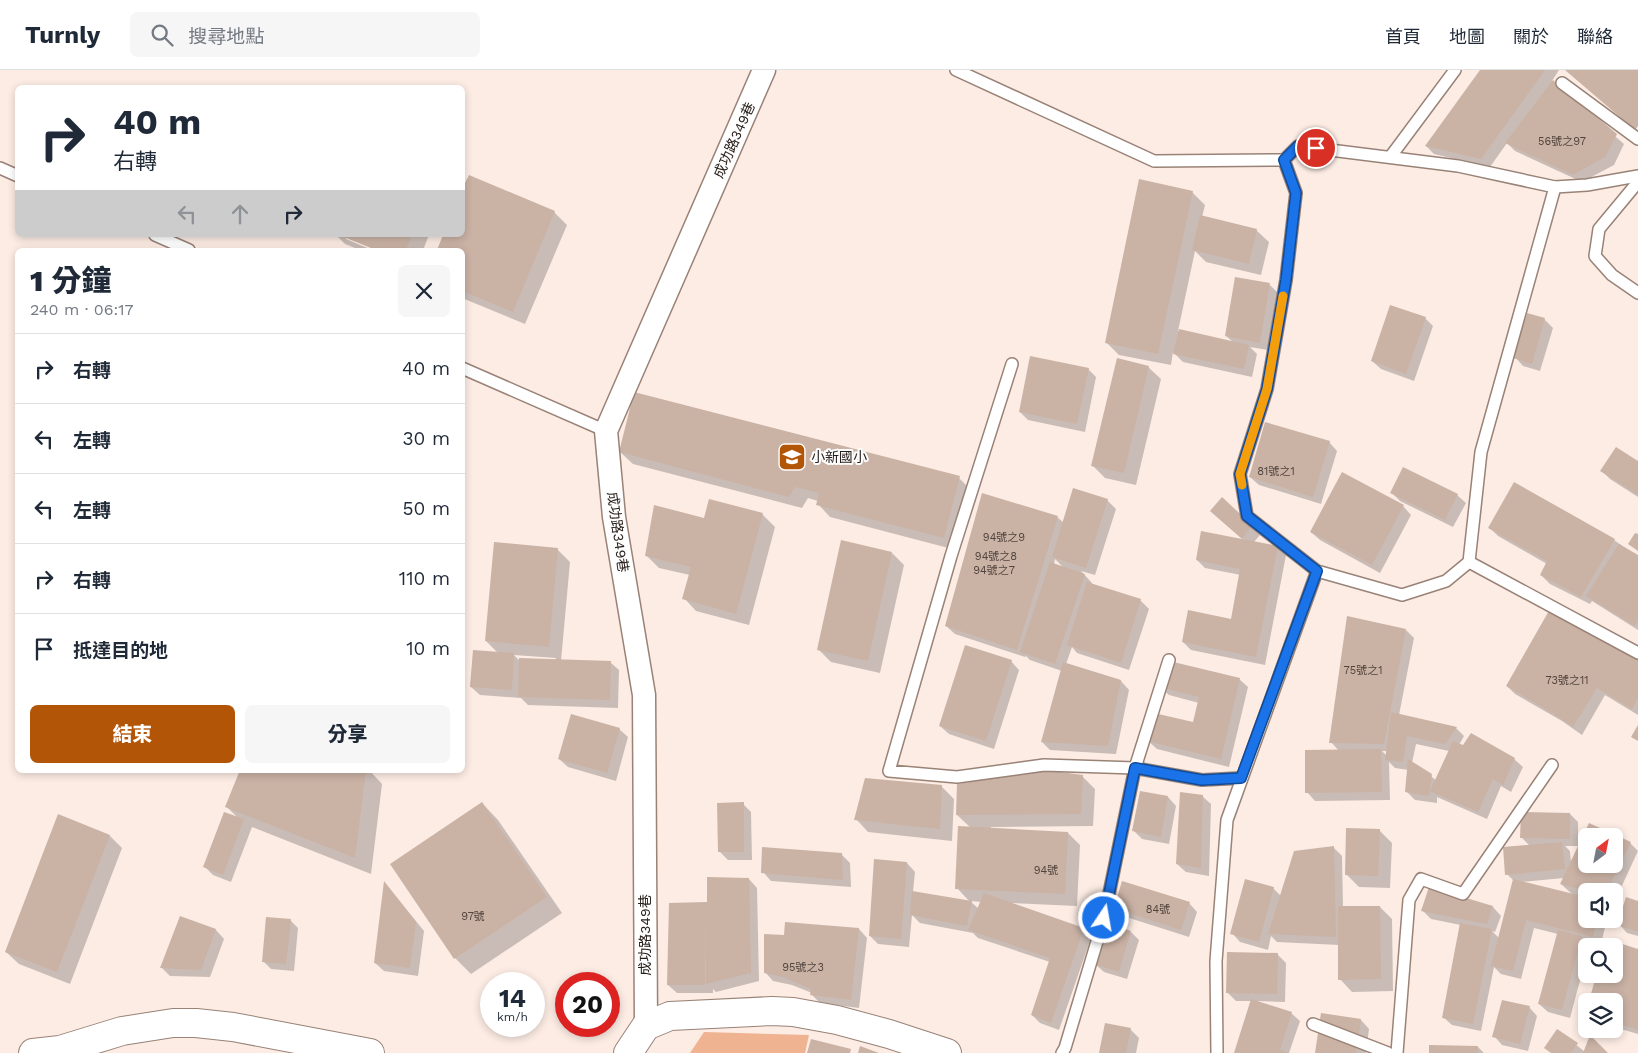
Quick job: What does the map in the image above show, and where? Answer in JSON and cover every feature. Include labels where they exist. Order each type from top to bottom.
[{"type":"street","name":"成功路349巷","points":[[646,1026],[644,695],[614,517],[606,431],[764,70]]},
{"type":"street","points":[[628,1053],[646,1026],[659,1019],[682,1014],[772,1011],[794,1012],[837,1020],[889,1034],[947,1053]]},
{"type":"street","points":[[33,1053],[60,1050],[122,1031],[173,1023],[196,1023],[232,1027],[370,1053]]},
{"type":"lane","points":[[956,70],[1154,161],[1284,160],[1298,146],[1458,166],[1555,187],[1587,185],[1638,176]]},
{"type":"lane","points":[[1390,156],[1455,70]]},
{"type":"lane","points":[[1562,83],[1638,139]]},
{"type":"lane","points":[[1284,160],[1296,193],[1286,280],[1267,389],[1240,474],[1247,516],[1317,571],[1402,595],[1446,581],[1469,562],[1481,452],[1555,187]]},
{"type":"lane","points":[[0,168],[15,175]]},
{"type":"lane","points":[[1638,182],[1599,229],[1596,256],[1612,275],[1638,293]]},
{"type":"lane","points":[[160,237],[185,248]]},
{"type":"lane","points":[[1012,364],[951,556],[888,771],[956,777],[1044,765],[1135,768],[1202,780],[1241,778]]},
{"type":"lane","points":[[465,369],[606,431]]},
{"type":"lane","points":[[1469,562],[1638,653]]},
{"type":"lane","points":[[1217,1053],[1216,961],[1226,820],[1317,571]]},
{"type":"lane","points":[[1062,1053],[1104,918],[1135,768],[1169,660]]},
{"type":"lane","points":[[1397,1053],[1409,900],[1421,880],[1463,894],[1552,765]]},
{"type":"lane","points":[[1313,1024],[1388,1053]]},
{"type":"shaded area","points":[[704,1032],[809,1035],[805,1053],[690,1053]]},
{"type":"building","points":[[1480,70],[1545,70],[1481,159],[1425,146]]},
{"type":"building","points":[[1565,70],[1638,70],[1638,126],[1635,130]]},
{"type":"building","points":[[1553,80],[1617,134],[1605,157],[1573,175],[1505,143]]},
{"type":"building","points":[[469,175],[555,211],[513,312],[465,292],[465,248],[438,248],[442,237],[465,237],[465,183]]},
{"type":"building","points":[[1139,179],[1193,191],[1158,354],[1105,343]]},
{"type":"building","points":[[1200,215],[1257,229],[1249,264],[1192,250]]},
{"type":"building","points":[[344,237],[411,237],[407,248],[371,248]]},
{"type":"building","points":[[1235,277],[1270,283],[1260,343],[1225,336]]},
{"type":"building","points":[[1390,305],[1426,317],[1406,374],[1371,361]]},
{"type":"building","points":[[1527,313],[1545,318],[1532,364],[1513,358]]},
{"type":"building","points":[[1179,329],[1249,345],[1244,369],[1173,354]]},
{"type":"building","points":[[1030,356],[1089,368],[1077,424],[1019,412]]},
{"type":"building","points":[[1117,358],[1149,366],[1124,473],[1091,466]]},
{"type":"building","points":[[634,392],[960,476],[944,538],[816,505],[819,493],[795,487],[789,497],[619,452]]},
{"type":"building","points":[[1265,422],[1330,441],[1313,497],[1249,477]]},
{"type":"building","points":[[1616,447],[1638,461],[1638,495],[1600,471]]},
{"type":"building","points":[[1403,467],[1458,494],[1445,520],[1390,493]]},
{"type":"building","points":[[1342,472],[1404,505],[1372,565],[1310,532]]},
{"type":"building","points":[[1514,482],[1615,539],[1581,597],[1540,575],[1547,561],[1488,528]]},
{"type":"building","points":[[1073,488],[1108,499],[1086,568],[1052,557]]},
{"type":"building","points":[[982,493],[1058,516],[1017,650],[945,626]]},
{"type":"building","points":[[1222,497],[1252,525],[1242,539],[1210,511]]},
{"type":"building","points":[[709,499],[763,513],[736,614],[682,599],[691,567],[645,556],[654,505],[704,518]]},
{"type":"building","points":[[1201,531],[1278,546],[1256,657],[1182,642],[1188,610],[1231,619],[1240,569],[1196,560]]},
{"type":"building","points":[[1635,533],[1638,534],[1638,551],[1628,544]]},
{"type":"building","points":[[841,540],[892,552],[868,661],[817,650]]},
{"type":"building","points":[[494,542],[558,548],[549,647],[485,641]]},
{"type":"building","points":[[1619,544],[1638,555],[1638,621],[1635,626],[1586,596]]},
{"type":"building","points":[[1050,562],[1085,574],[1055,664],[1020,652]]},
{"type":"building","points":[[1087,582],[1141,599],[1121,663],[1067,645]]},
{"type":"building","points":[[1550,609],[1638,660],[1638,698],[1632,709],[1597,688],[1573,727],[1506,686]]},
{"type":"building","points":[[1347,616],[1406,629],[1384,744],[1329,743]]},
{"type":"building","points":[[965,645],[1012,660],[986,741],[939,726]]},
{"type":"building","points":[[473,650],[514,653],[512,690],[470,687]]},
{"type":"building","points":[[519,658],[611,661],[610,700],[518,697]]},
{"type":"building","points":[[1165,660],[1240,678],[1221,759],[1147,741],[1154,713],[1193,722],[1199,697],[1159,687]]},
{"type":"building","points":[[1063,662],[1121,680],[1108,746],[1041,742]]},
{"type":"building","points":[[1391,712],[1457,727],[1445,744],[1407,736],[1403,762],[1385,760]]},
{"type":"building","points":[[571,714],[620,728],[607,773],[558,759]]},
{"type":"building","points":[[1638,725],[1638,741],[1631,737]]},
{"type":"building","points":[[1471,733],[1515,758],[1503,785],[1493,779],[1478,812],[1430,791],[1453,741],[1463,745]]},
{"type":"building","points":[[1381,749],[1382,792],[1305,793],[1305,750]]},
{"type":"building","points":[[1408,759],[1432,774],[1429,796],[1405,792]]},
{"type":"building","points":[[1045,770],[1083,775],[1081,814],[956,815],[957,784]]},
{"type":"building","points":[[239,773],[366,773],[355,858],[225,807]]},
{"type":"building","points":[[865,778],[942,785],[940,829],[854,820]]},
{"type":"building","points":[[1140,791],[1168,796],[1161,837],[1132,831]]},
{"type":"building","points":[[1180,792],[1203,795],[1201,868],[1176,864]]},
{"type":"building","points":[[482,802],[547,897],[454,959],[390,864]]},
{"type":"building","points":[[744,802],[744,852],[718,852],[717,803]]},
{"type":"building","points":[[224,812],[244,819],[223,875],[203,867]]},
{"type":"building","points":[[1521,812],[1570,813],[1570,839],[1520,838]]},
{"type":"building","points":[[58,814],[110,835],[57,972],[5,952]]},
{"type":"building","points":[[1589,823],[1600,828],[1587,828]]},
{"type":"building","points":[[958,826],[1068,832],[1065,894],[955,889]]},
{"type":"building","points":[[1346,828],[1380,829],[1378,876],[1345,875]]},
{"type":"building","points":[[1623,838],[1631,842],[1623,858]]},
{"type":"building","points":[[1562,842],[1565,869],[1505,875],[1503,847]]},
{"type":"building","points":[[1334,846],[1336,937],[1268,934],[1294,851]]},
{"type":"building","points":[[1578,846],[1578,873],[1616,873],[1611,883],[1578,883],[1578,889],[1560,884]]},
{"type":"building","points":[[762,847],[842,853],[843,880],[761,873]]},
{"type":"building","points":[[874,859],[907,862],[901,939],[869,936]]},
{"type":"building","points":[[707,877],[749,878],[751,973],[706,984],[706,905],[705,985],[667,985],[669,903],[707,902]]},
{"type":"building","points":[[1245,879],[1274,887],[1259,942],[1230,934]]},
{"type":"building","points":[[1513,879],[1578,895],[1578,928],[1595,928],[1593,937],[1526,920],[1513,971],[1491,966]]},
{"type":"building","points":[[384,881],[416,922],[410,968],[374,963]]},
{"type":"building","points":[[1122,881],[1190,902],[1181,930],[1114,908]]},
{"type":"building","points":[[1429,887],[1493,906],[1487,924],[1421,911]]},
{"type":"building","points":[[912,891],[972,901],[967,926],[910,915]]},
{"type":"building","points":[[984,893],[1084,928],[1051,1023],[1031,1015],[1050,958],[968,930]]},
{"type":"building","points":[[1626,897],[1638,901],[1638,932],[1623,927],[1623,906]]},
{"type":"building","points":[[1338,906],[1380,906],[1381,979],[1338,980]]},
{"type":"building","points":[[180,916],[216,929],[201,970],[160,968]]},
{"type":"building","points":[[266,917],[291,919],[286,964],[262,962]]},
{"type":"building","points":[[785,922],[859,928],[851,1000],[810,995],[811,989],[783,977],[764,973],[764,934],[784,935]]},
{"type":"building","points":[[1108,923],[1131,931],[1119,972],[1094,964]]},
{"type":"building","points":[[1460,923],[1492,929],[1473,1024],[1442,1018]]},
{"type":"building","points":[[1558,930],[1582,936],[1581,938],[1578,938],[1578,951],[1562,1010],[1538,1004]]},
{"type":"building","points":[[1623,944],[1638,949],[1638,1030],[1623,1025],[1623,993],[1591,993],[1594,983],[1623,983]]},
{"type":"building","points":[[1227,952],[1278,953],[1277,994],[1226,993]]},
{"type":"building","points":[[1251,999],[1292,1012],[1280,1050],[1289,1053],[1234,1053]]},
{"type":"building","points":[[1502,1000],[1530,1006],[1520,1044],[1492,1037]]},
{"type":"building","points":[[1321,1013],[1361,1019],[1356,1053],[1315,1053]]},
{"type":"building","points":[[1105,1023],[1131,1028],[1126,1053],[1099,1053]]},
{"type":"building","points":[[1557,1029],[1578,1043],[1571,1053],[1551,1053],[1544,1048]]},
{"type":"building","points":[[1589,1038],[1593,1038],[1608,1053],[1583,1053]]},
{"type":"building","points":[[811,1039],[851,1049],[850,1053],[807,1053]]},
{"type":"building","points":[[1429,1045],[1478,1046],[1478,1053],[1429,1053]]},
{"type":"building","points":[[860,1046],[879,1053],[858,1053]]},
{"type":"slow traffic","points":[[1242,485],[1240,474],[1267,389],[1283,296]]},
{"type":"place","name":"小新國小","points":[[792,457]]},
{"type":"route","points":[[1104,918],[1135,768],[1202,780],[1241,778],[1317,571],[1247,516],[1240,474],[1267,389],[1286,280],[1296,193],[1284,160],[1298,146],[1316,148]]}]
